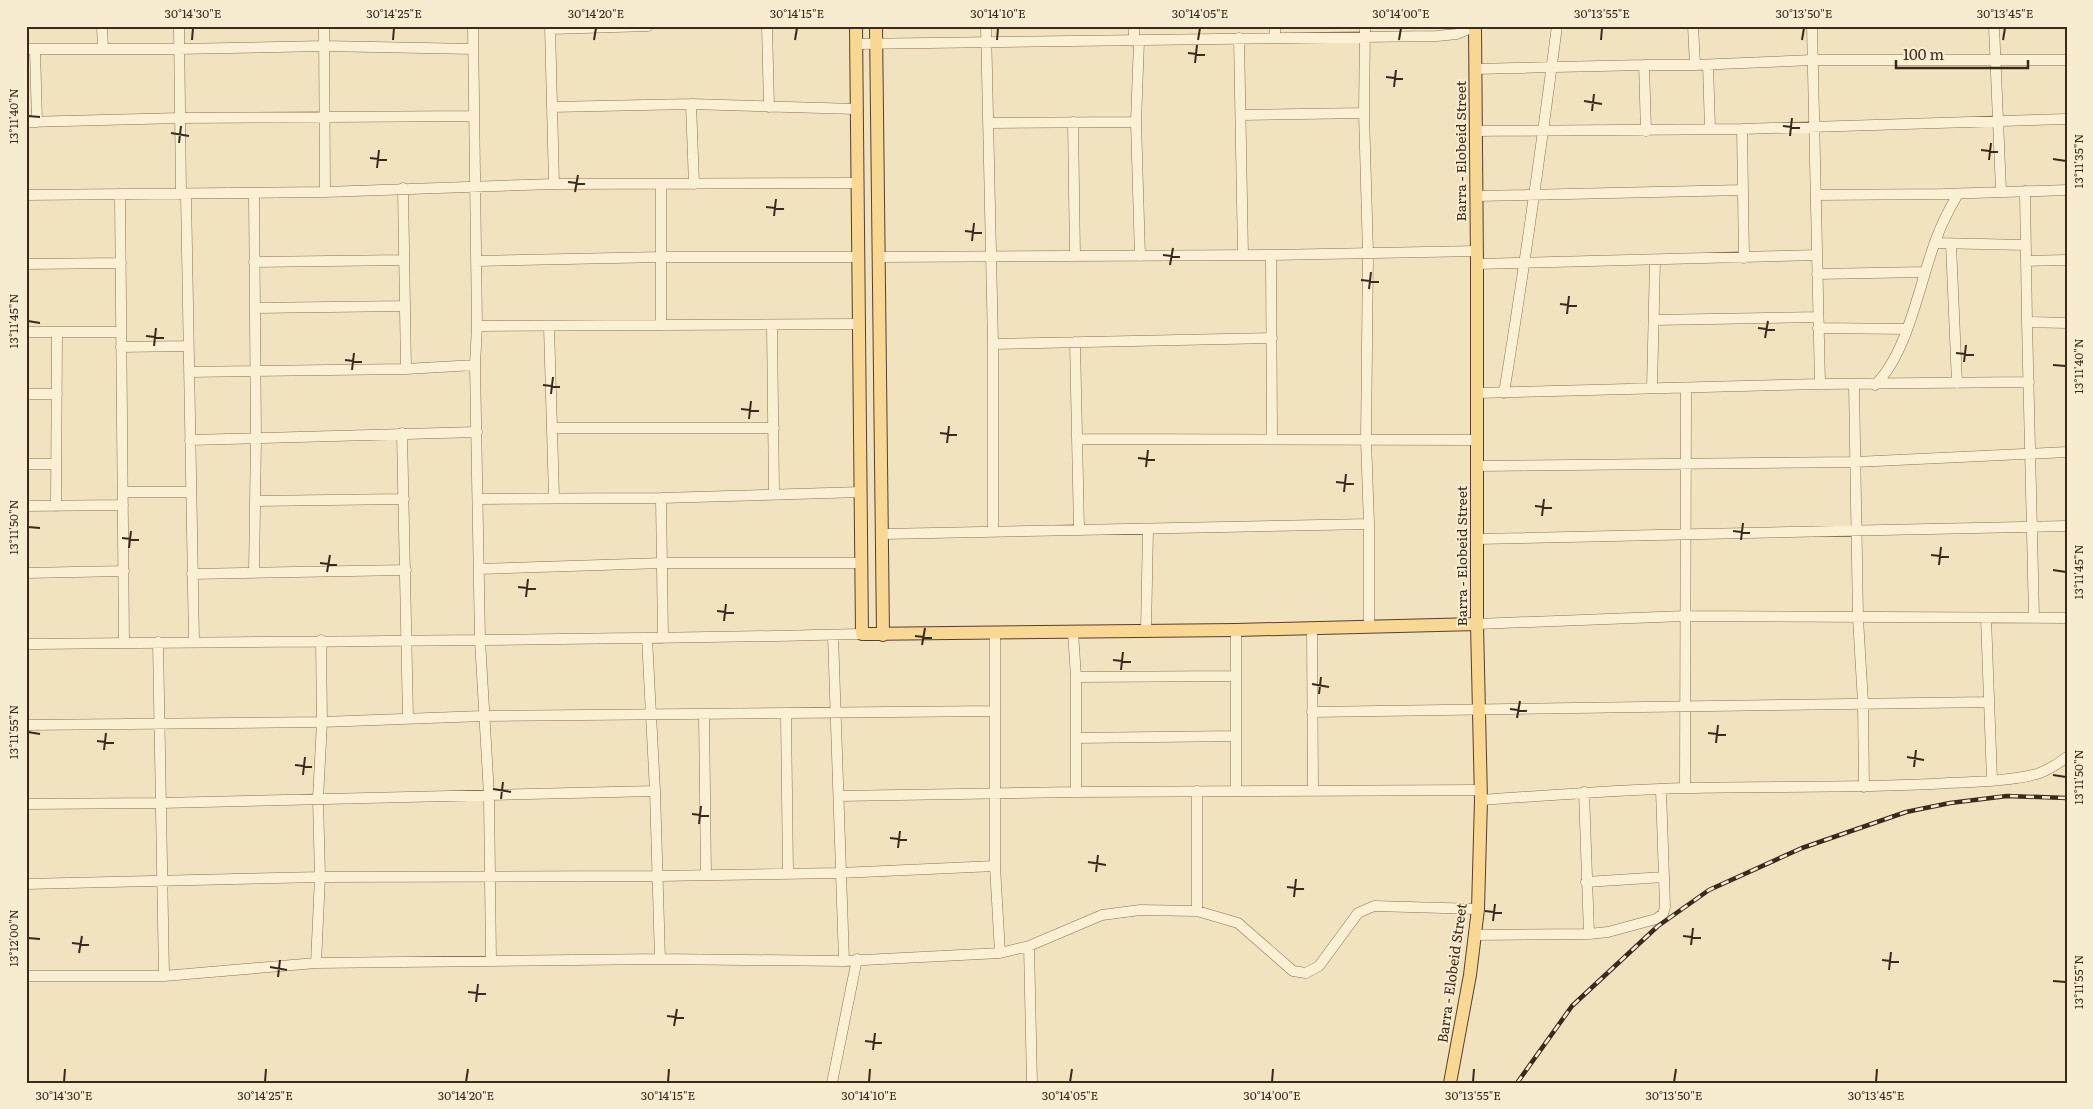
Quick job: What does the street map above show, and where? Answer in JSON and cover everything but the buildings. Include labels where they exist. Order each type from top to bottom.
[{"type":"main road","points":[[856,26],[862,634],[1236,630],[1477,624]]},
{"type":"main road","points":[[876,26],[883,635]]},
{"type":"main road","name":"Barra - Elobeid Street","points":[[1450,1083],[1470,975],[1478,909],[1481,795],[1477,624],[1478,393],[1475,26]]},
{"type":"street","points":[[102,26],[103,49]]},
{"type":"street","points":[[179,26],[178,49],[189,372],[194,642]]},
{"type":"street","points":[[324,26],[325,192]]},
{"type":"street","points":[[473,26],[477,326],[475,365],[479,499],[480,640],[488,795],[491,960]]},
{"type":"street","points":[[554,184],[550,27],[648,26]]},
{"type":"street","points":[[767,26],[769,106]]},
{"type":"street","points":[[986,26],[993,344],[993,530]]},
{"type":"street","points":[[1134,26],[1136,41],[1136,122],[1140,256]]},
{"type":"street","points":[[1365,26],[1364,113],[1368,254],[1366,440],[1369,524],[1369,627]]},
{"type":"street","points":[[856,44],[986,41],[1136,41],[1239,38],[1275,32],[1365,38],[1457,34],[1475,26]]},
{"type":"street","points":[[1504,393],[1526,263],[1533,194],[1557,26]]},
{"type":"street","points":[[1693,26],[1695,66]]},
{"type":"street","points":[[1812,26],[1820,384]]},
{"type":"street","points":[[1994,26],[2001,192]]},
{"type":"street","points":[[1239,38],[1243,255]]},
{"type":"street","points":[[473,49],[324,46],[178,49],[31,49],[32,122],[180,118],[474,116]]},
{"type":"street","points":[[1476,69],[1644,64],[1695,66],[1813,60],[2067,60]]},
{"type":"street","points":[[1644,64],[1646,130]]},
{"type":"street","points":[[1708,65],[1710,129]]},
{"type":"street","points":[[552,107],[691,104],[856,109]]},
{"type":"street","points":[[691,104],[694,184]]},
{"type":"street","points":[[1241,115],[1364,113]]},
{"type":"street","points":[[1475,131],[1543,132],[1742,129],[2067,119]]},
{"type":"street","points":[[1073,122],[1076,256]]},
{"type":"street","points":[[988,123],[1136,122]]},
{"type":"street","points":[[1742,129],[1744,258]]},
{"type":"street","points":[[26,195],[325,192],[554,184],[858,183]]},
{"type":"street","points":[[661,185],[661,324]]},
{"type":"street","points":[[403,188],[406,370]]},
{"type":"street","points":[[1476,196],[1743,190]]},
{"type":"street","points":[[1817,195],[1958,194],[2067,190]]},
{"type":"street","points":[[2026,191],[2026,322],[2034,618]]},
{"type":"street","points":[[254,193],[256,439],[254,572]]},
{"type":"street","points":[[120,194],[124,643]]},
{"type":"street","points":[[1875,385],[1887,373],[1906,329],[1935,243],[1958,194]]},
{"type":"street","points":[[1935,243],[2026,245]]},
{"type":"street","points":[[1951,244],[1957,383]]},
{"type":"street","points":[[879,257],[1271,255],[1477,251]]},
{"type":"street","points":[[1271,255],[1272,439]]},
{"type":"street","points":[[1477,264],[1655,261],[1817,255]]},
{"type":"street","points":[[476,262],[662,257],[858,257]]},
{"type":"street","points":[[254,262],[404,260]]},
{"type":"street","points":[[2026,261],[2067,260]]},
{"type":"street","points":[[1652,388],[1655,261]]},
{"type":"street","points":[[26,264],[121,263]]},
{"type":"street","points":[[1818,274],[1925,272]]},
{"type":"street","points":[[254,308],[404,306]]},
{"type":"street","points":[[1654,320],[1818,317]]},
{"type":"street","points":[[2026,322],[2067,322]]},
{"type":"street","points":[[477,326],[549,327],[661,324],[772,326],[858,324]]},
{"type":"street","points":[[772,326],[774,494]]},
{"type":"street","points":[[549,327],[554,497]]},
{"type":"street","points":[[1818,328],[1906,329]]},
{"type":"street","points":[[26,332],[121,332]]},
{"type":"street","points":[[56,506],[57,332]]},
{"type":"street","points":[[993,344],[1272,338]]},
{"type":"street","points":[[1076,342],[1079,530]]},
{"type":"street","points":[[121,347],[188,346]]},
{"type":"street","points":[[189,372],[406,370],[475,365]]},
{"type":"street","points":[[1478,393],[1820,384],[1875,385],[2029,382]]},
{"type":"street","points":[[1854,385],[1858,618],[1864,787]]},
{"type":"street","points":[[1685,788],[1686,389]]},
{"type":"street","points":[[26,394],[57,394]]},
{"type":"street","points":[[552,428],[774,428]]},
{"type":"street","points":[[190,440],[477,432]]},
{"type":"street","points":[[402,433],[408,718]]},
{"type":"street","points":[[1077,439],[1477,440]]},
{"type":"street","points":[[1477,466],[1856,462],[2030,452],[2067,452]]},
{"type":"street","points":[[26,464],[55,464]]},
{"type":"street","points":[[123,492],[191,492]]},
{"type":"street","points":[[479,499],[554,497],[661,498],[861,492]]},
{"type":"street","points":[[661,498],[663,638]]},
{"type":"street","points":[[255,501],[404,500]]},
{"type":"street","points":[[26,506],[123,505]]},
{"type":"street","points":[[883,534],[993,530],[1369,524]]},
{"type":"street","points":[[1477,539],[2067,526]]},
{"type":"street","points":[[1146,631],[1148,529]]},
{"type":"street","points":[[479,569],[663,563],[862,563]]},
{"type":"street","points":[[192,574],[406,570]]},
{"type":"street","points":[[26,573],[124,572]]},
{"type":"street","points":[[1477,624],[1685,616],[2067,618]]},
{"type":"street","points":[[1986,618],[1992,780]]},
{"type":"street","points":[[1312,628],[1313,791]]},
{"type":"street","points":[[1236,630],[1236,791]]},
{"type":"street","points":[[1073,632],[1076,676],[1076,792]]},
{"type":"street","points":[[995,633],[995,866],[1000,953]]},
{"type":"street","points":[[26,644],[663,638],[862,634]]},
{"type":"street","points":[[833,635],[844,961]]},
{"type":"street","points":[[647,638],[655,791],[660,959]]},
{"type":"street","points":[[316,963],[320,877],[318,799],[322,722],[321,640]]},
{"type":"street","points":[[158,642],[164,976]]},
{"type":"street","points":[[1076,676],[1236,676]]},
{"type":"street","points":[[1312,712],[1989,702]]},
{"type":"street","points":[[26,725],[322,722],[483,716],[651,716],[995,711]]},
{"type":"street","points":[[704,714],[706,874]]},
{"type":"street","points":[[786,714],[788,873]]},
{"type":"street","points":[[1076,738],[1236,736]]},
{"type":"street","points":[[839,796],[1197,791],[1313,791],[1481,795],[1685,788],[1864,787],[2022,777],[2038,774],[2052,768],[2067,757]]},
{"type":"street","points":[[1475,935],[1589,934],[1608,932],[1647,922],[1663,914],[1665,907],[1660,790]]},
{"type":"street","points":[[26,804],[161,804],[655,791]]},
{"type":"street","points":[[1197,791],[1197,911]]},
{"type":"street","points":[[1584,792],[1589,934]]},
{"type":"street","points":[[26,884],[320,877],[658,876],[840,873],[995,866]]},
{"type":"street","points":[[1586,882],[1664,877]]},
{"type":"street","points":[[26,976],[164,976],[316,963],[660,959],[844,961],[1000,953],[1029,946],[1102,915],[1140,910],[1197,911],[1238,923],[1293,971],[1306,973],[1319,966],[1346,926],[1358,913],[1366,908],[1374,906],[1478,909]]},
{"type":"street","points":[[1029,946],[1032,1083]]},
{"type":"street","points":[[832,1083],[856,960]]},
{"type":"railway","points":[[1517,1083],[1572,1006],[1658,926],[1709,890],[1802,848],[1906,812],[1950,803],[2007,796],[2067,798]]}]
